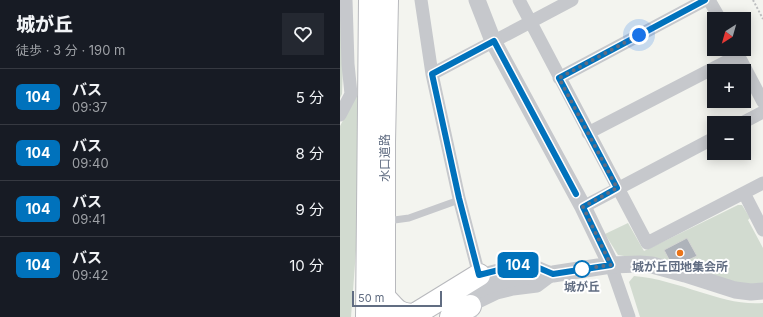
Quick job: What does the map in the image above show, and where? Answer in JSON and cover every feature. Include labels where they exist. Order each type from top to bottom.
[{"type":"highway","name":"水口道路","points":[[367,317],[370,0]]},
{"type":"highway","name":"水口道路","points":[[384,307],[384,222],[394,2]]},
{"type":"highway","points":[[356,317],[360,268],[367,259]]},
{"type":"highway","points":[[384,307],[404,314],[414,315],[479,275]]},
{"type":"highway","points":[[451,317],[471,311]]},
{"type":"street","points":[[340,116],[351,94],[354,80],[348,64],[346,0]]},
{"type":"street","points":[[421,0],[432,74],[459,200],[479,275],[518,265],[532,265],[553,274]]},
{"type":"street","points":[[477,0],[494,41],[583,207],[611,265],[629,317]]},
{"type":"street","points":[[519,0],[646,242],[763,183]]},
{"type":"street","points":[[432,74],[572,0]]},
{"type":"street","points":[[559,78],[705,0]]},
{"type":"street","points":[[709,0],[716,12]]},
{"type":"street","points":[[588,132],[730,56]]},
{"type":"street","points":[[739,56],[763,102]]},
{"type":"street","points":[[751,118],[763,112]]},
{"type":"street","points":[[583,207],[707,142]]},
{"type":"street","points":[[744,193],[763,230]]},
{"type":"street","points":[[429,317],[470,293],[492,283],[524,276],[553,274],[623,264],[652,266],[735,290],[751,292],[763,291]]},
{"type":"street","points":[[471,311],[497,294],[513,289],[537,286],[553,274]]},
{"type":"lane","points":[[384,222],[409,218],[459,200]]},
{"type":"path","points":[[753,0],[763,19]]},
{"type":"shaded area","points":[[340,2],[345,12],[342,94],[340,98]]},
{"type":"shaded area","points":[[359,90],[361,184],[351,317],[340,317],[340,126]]},
{"type":"shaded area","points":[[738,205],[742,205],[750,218],[748,220],[763,248],[763,285],[736,285],[659,262],[618,255],[605,234],[628,223],[644,251]]},
{"type":"shaded area","points":[[634,276],[667,282],[715,297],[747,303],[763,303],[763,317],[640,317],[629,282]]},
{"type":"building","name":"城が丘団地集会所","points":[[687,238],[697,256],[673,267],[664,250]]},
{"type":"bus line","name":"104","points":[[576,194],[494,41],[432,74],[459,198],[479,275],[518,265],[532,265],[553,274],[611,265],[583,207],[617,188],[559,78],[705,0]]},
{"type":"place","name":"城が丘団地集会所","points":[[680,253]]},
{"type":"place","name":"城が丘","points":[[582,269]]},
{"type":"route","points":[[582,269],[611,265],[583,207],[617,188],[559,78],[639,35]]}]
